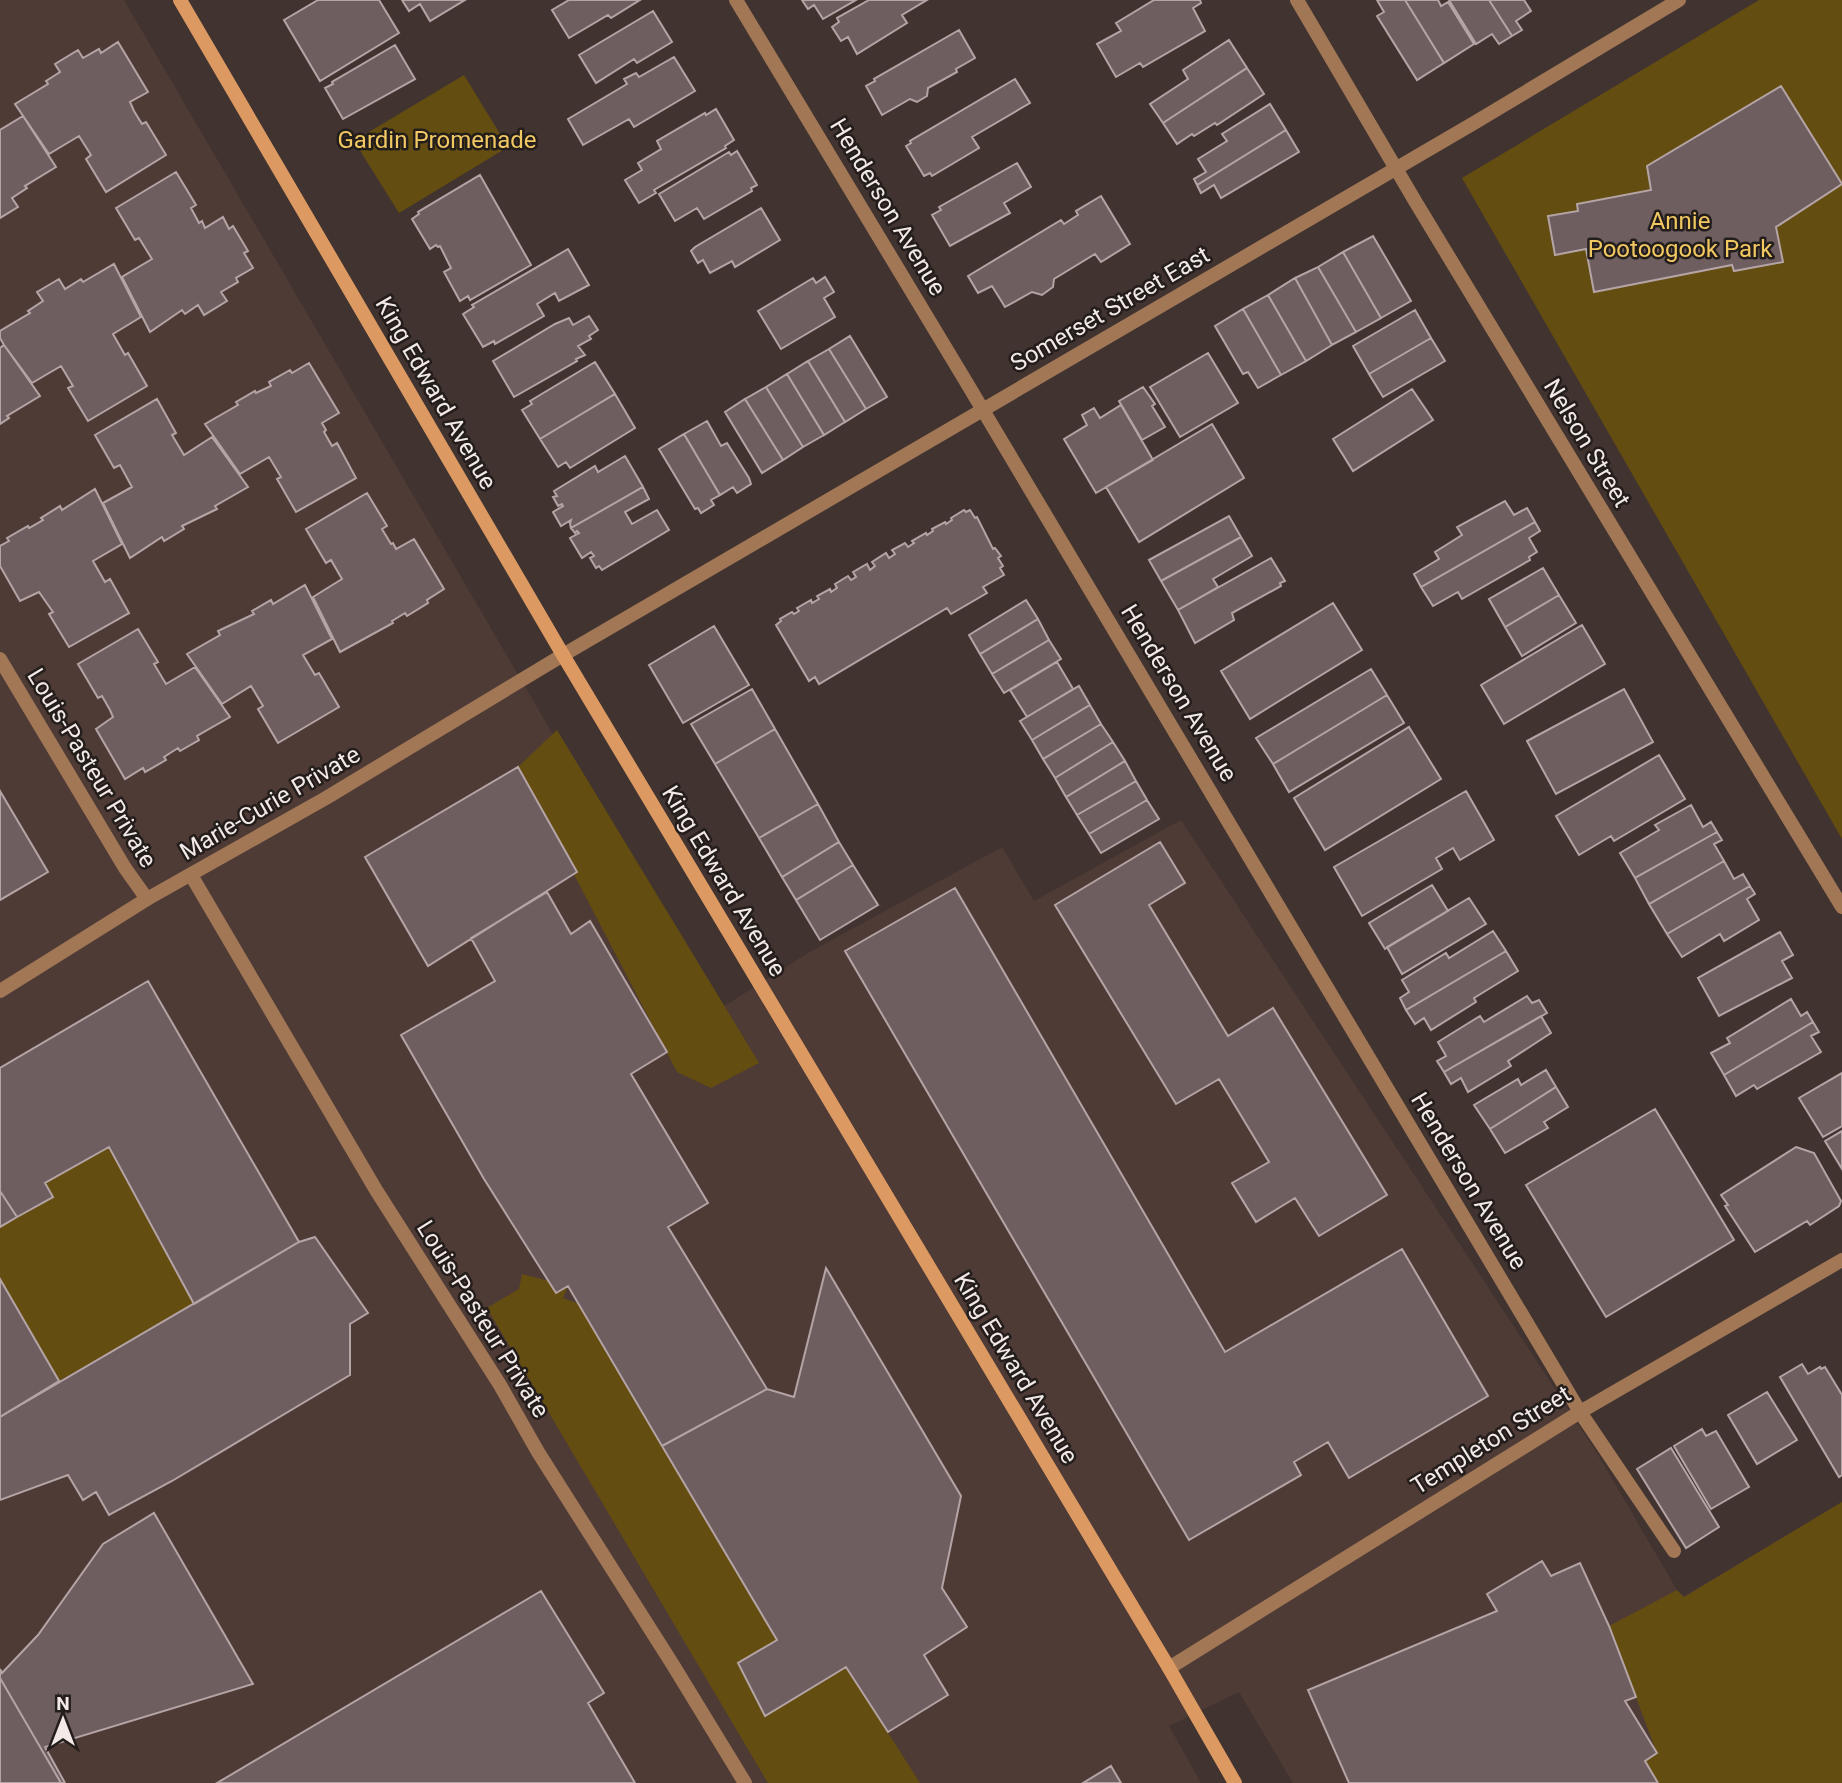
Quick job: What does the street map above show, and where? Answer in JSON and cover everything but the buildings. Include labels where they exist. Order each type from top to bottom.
[{"type":"main road","name":"King Edward Avenue","points":[[180,0],[563,655],[1169,1668],[1235,1783]]},
{"type":"street","name":"Henderson Avenue","points":[[736,0],[1580,1412],[1674,1551]]},
{"type":"street","name":"Nelson Street","points":[[1297,0],[1396,169],[1842,907]]},
{"type":"street","name":"Somerset Street East","points":[[563,655],[1396,169],[1679,0]]},
{"type":"street","name":"Marie-Curie Private","points":[[0,991],[146,900],[326,798],[563,655]]},
{"type":"street","name":"Louis-Pasteur Private","points":[[0,659],[146,900]]},
{"type":"street","name":"Louis-Pasteur Private","points":[[191,875],[376,1190],[500,1385],[538,1452],[647,1622],[745,1783]]},
{"type":"street","name":"Templeton Street","points":[[1169,1668],[1580,1412],[1842,1260]]},
{"type":"shaded area","points":[[0,0],[124,0],[715,1012],[808,953],[1002,847],[1034,901],[1181,820],[1597,1453],[1683,1597],[1842,1502],[1842,1783],[1293,1783],[1239,1692],[1169,1726],[1201,1783],[0,1783]]},
{"type":"green space","name":"Annie Pootoogook Park","points":[[1759,0],[1842,0],[1842,839],[1462,178]]},
{"type":"green space","name":"Gardin Promenade","points":[[464,75],[508,147],[399,213],[354,141]]},
{"type":"green space","points":[[557,730],[759,1063],[711,1088],[677,1072],[518,767]]},
{"type":"green space","points":[[109,1147],[194,1304],[59,1381],[0,1279],[0,1227],[52,1197],[45,1183]]},
{"type":"green space","points":[[522,1274],[568,1286],[563,1298],[579,1304],[777,1640],[738,1663],[765,1716],[846,1667],[920,1783],[768,1783],[487,1308],[519,1289]]},
{"type":"green space","points":[[1842,1502],[1842,1783],[1658,1783],[1645,1761],[1657,1753],[1609,1626],[1677,1590],[1684,1597]]}]
